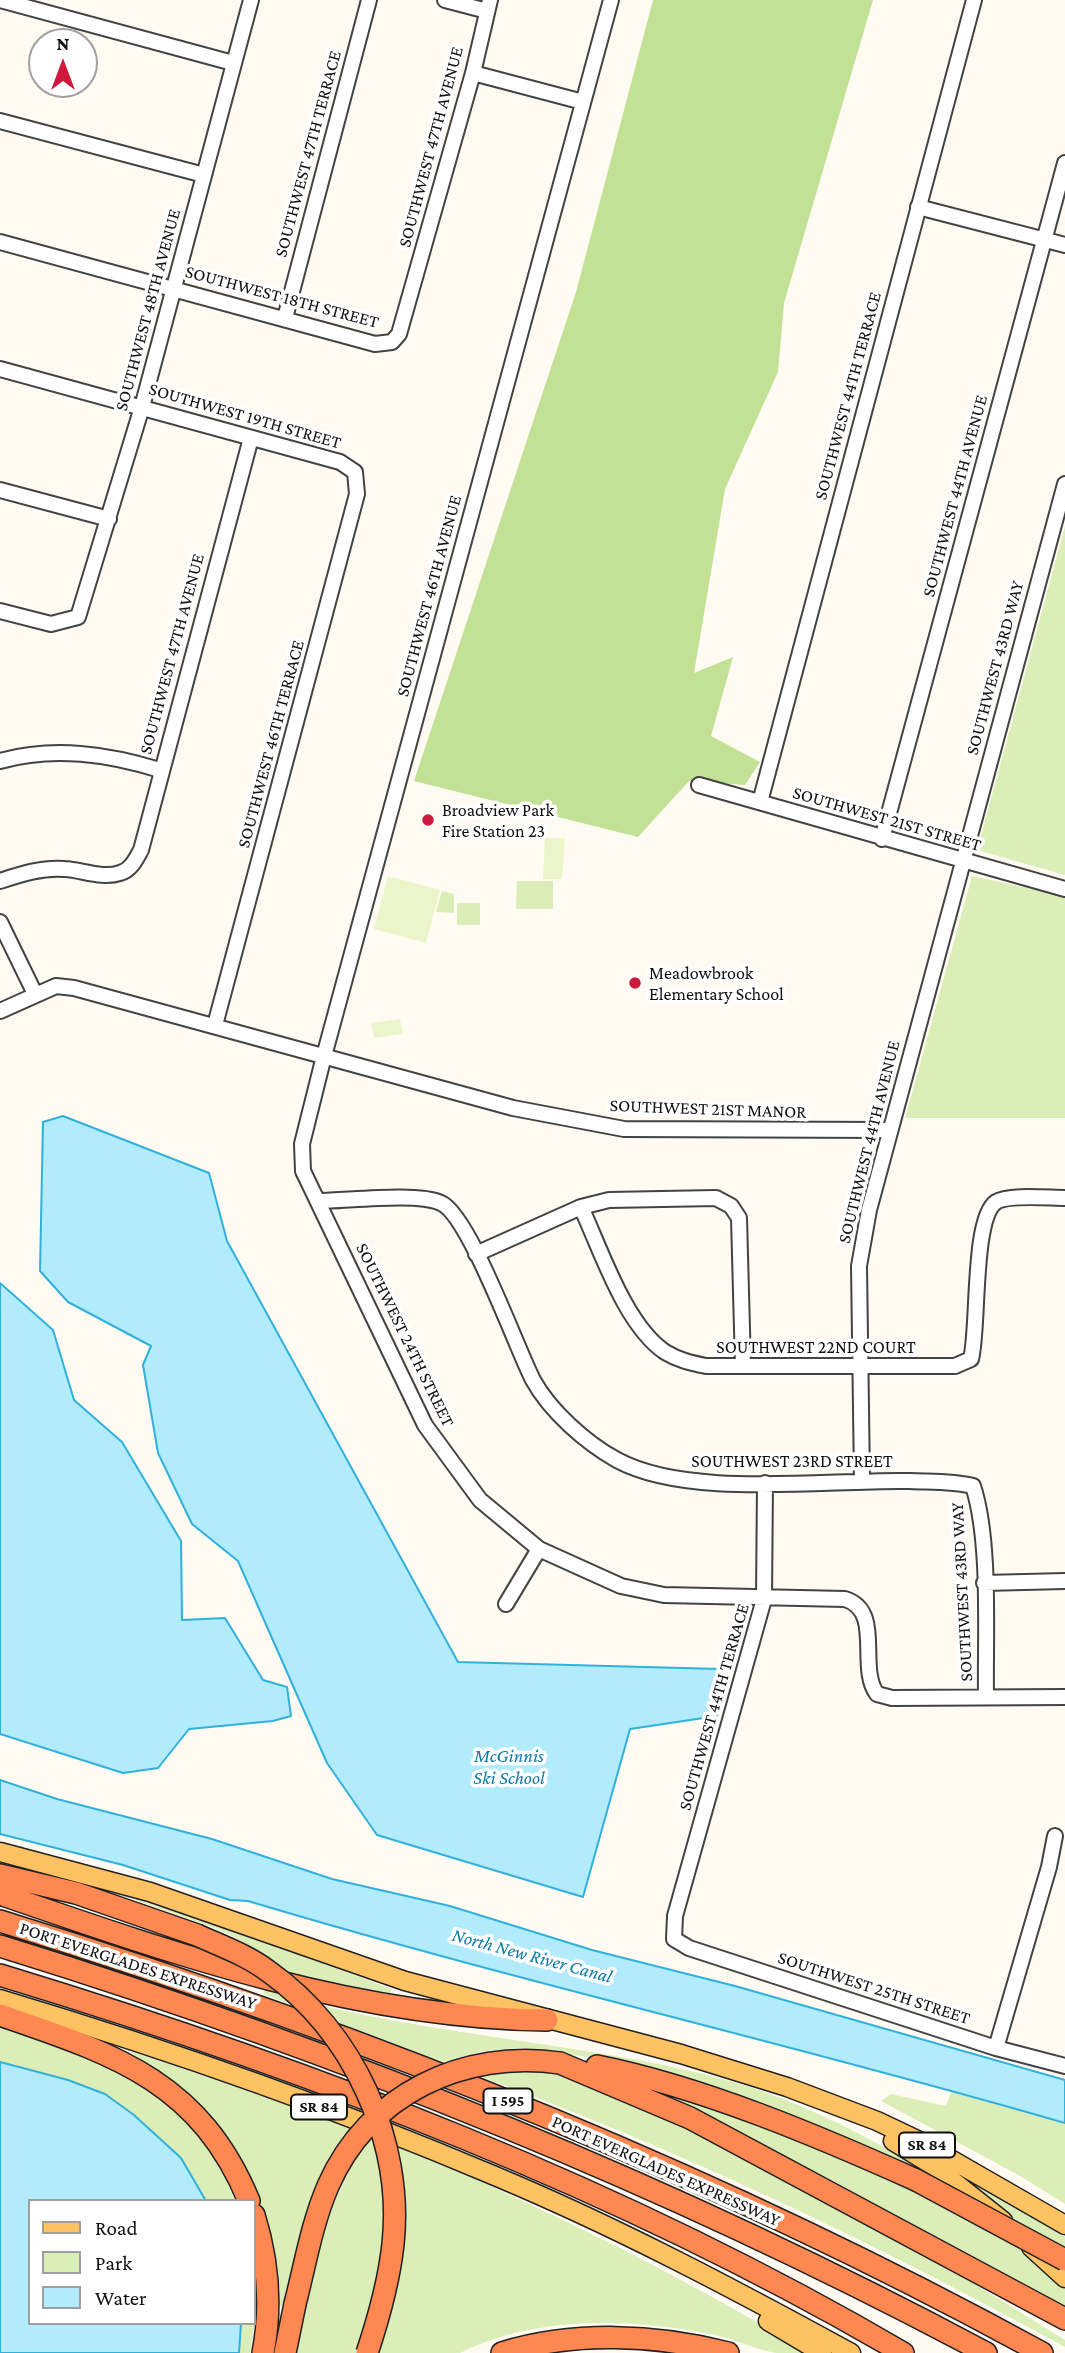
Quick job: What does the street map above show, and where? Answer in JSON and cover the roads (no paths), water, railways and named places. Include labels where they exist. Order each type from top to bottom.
[{"type":"highway","points":[[0,1875],[76,1893],[197,1935],[250,1959],[299,1997],[335,2038],[374,2109],[389,2162],[394,2203],[393,2242],[387,2280],[367,2353]]},
{"type":"highway","points":[[0,1894],[273,1982],[386,2004],[505,2020],[547,2020]]},
{"type":"highway","name":"PORT EVERGLADES EXPRESSWAY","points":[[0,1921],[288,2016],[541,2114],[763,2213],[1042,2353]]},
{"type":"highway","points":[[0,1946],[169,2000],[388,2079],[585,2160],[792,2254],[986,2353]]},
{"type":"highway","points":[[0,1975],[223,2047],[483,2146],[687,2238],[903,2353]]},
{"type":"highway","points":[[0,2015],[110,2054],[158,2082],[211,2134],[232,2165],[248,2199]]},
{"type":"highway","points":[[285,2353],[321,2202],[337,2168],[357,2137],[397,2099],[430,2080],[483,2063],[520,2059],[586,2063],[650,2079],[771,2120],[916,2180],[1065,2260]]},
{"type":"highway","points":[[560,2063],[690,2118],[883,2219],[1065,2319]]},
{"type":"highway","points":[[687,2207],[850,2291],[957,2353]]},
{"type":"highway","points":[[883,2219],[1065,2334]]},
{"type":"highway","points":[[256,2222],[264,2250],[268,2287],[263,2353]]},
{"type":"highway","points":[[502,2353],[535,2343],[627,2339],[673,2343],[728,2353]]},
{"type":"main road","name":"SR 84","points":[[0,1852],[150,1892],[361,1967],[547,2020],[681,2054],[787,2087],[919,2141],[1063,2223]]},
{"type":"main road","name":"SR 84","points":[[0,1999],[152,2047],[321,2107],[497,2176],[630,2238],[851,2353]]},
{"type":"main road","points":[[787,2087],[874,2130],[934,2165],[986,2206],[1065,2278]]},
{"type":"main road","points":[[630,2238],[822,2353]]},
{"type":"street","points":[[0,0],[233,63]]},
{"type":"street","name":"SOUTHWEST 48TH AVENUE","points":[[0,611],[51,624],[78,617],[142,407],[251,0]]},
{"type":"street","name":"SOUTHWEST 47TH TERRACE","points":[[285,318],[369,0]]},
{"type":"street","points":[[445,0],[488,6]]},
{"type":"street","name":"SOUTHWEST 46TH AVENUE","points":[[319,1201],[303,1171],[302,1153],[324,1056],[611,0]]},
{"type":"street","name":"SOUTHWEST 44TH TERRACE","points":[[760,802],[974,0]]},
{"type":"street","name":"SOUTHWEST 47TH AVENUE","points":[[392,342],[400,334],[488,6]]},
{"type":"street","points":[[472,73],[583,102]]},
{"type":"street","points":[[0,121],[204,175]]},
{"type":"street","name":"SOUTHWEST 44TH AVENUE","points":[[882,839],[1065,163]]},
{"type":"street","points":[[918,207],[1065,245]]},
{"type":"street","name":"SOUTHWEST 18TH STREET","points":[[0,242],[375,344],[392,342]]},
{"type":"street","name":"SOUTHWEST 19TH STREET","points":[[0,369],[340,462],[355,472]]},
{"type":"street","name":"SOUTHWEST 47TH AVENUE","points":[[0,881],[26,872],[62,868],[109,875],[122,873],[133,864],[141,850],[160,770],[251,438]]},
{"type":"street","name":"SOUTHWEST 46TH TERRACE","points":[[215,1025],[357,494],[355,472]]},
{"type":"street","name":"SOUTHWEST 43RD WAY","points":[[962,862],[1065,484]]},
{"type":"street","points":[[0,490],[109,519]]},
{"type":"street","points":[[0,761],[26,754],[65,752],[121,759],[160,770]]},
{"type":"street","name":"SOUTHWEST 21ST STREET","points":[[699,785],[962,862],[1065,889]]},
{"type":"street","name":"SOUTHWEST 44TH AVENUE","points":[[863,1480],[859,1266],[888,1130],[962,862]]},
{"type":"street","points":[[0,922],[36,994]]},
{"type":"street","points":[[0,1011],[55,986],[74,988],[324,1056]]},
{"type":"street","name":"SOUTHWEST 21ST MANOR","points":[[324,1056],[513,1108],[624,1129],[888,1130]]},
{"type":"street","points":[[476,1254],[581,1207],[609,1200],[716,1198],[731,1206],[739,1219],[743,1366]]},
{"type":"street","name":"SOUTHWEST 22ND COURT","points":[[581,1207],[639,1326],[663,1350],[682,1361],[706,1366],[955,1366],[971,1360],[975,1343],[976,1278],[987,1214],[994,1203],[1006,1199],[1065,1198]]},
{"type":"street","name":"SOUTHWEST 23RD STREET","points":[[319,1201],[417,1199],[442,1203],[457,1220],[476,1254],[534,1382],[577,1430],[617,1460],[657,1475],[694,1483],[863,1480],[973,1486]]},
{"type":"street","name":"SOUTHWEST 24TH STREET","points":[[319,1201],[425,1425],[480,1500],[539,1549],[621,1586],[664,1595],[845,1599],[857,1603],[866,1616],[869,1683],[877,1694],[892,1698],[1065,1697]]},
{"type":"street","name":"SOUTHWEST 44TH TERRACE","points":[[674,1939],[675,1916],[764,1599],[765,1483]]},
{"type":"street","name":"SOUTHWEST 43RD WAY","points":[[973,1486],[979,1503],[984,1583],[986,1696]]},
{"type":"street","points":[[506,1604],[539,1549]]},
{"type":"street","points":[[984,1583],[1065,1581]]},
{"type":"street","points":[[996,2048],[1049,1867],[1055,1836]]},
{"type":"street","name":"SOUTHWEST 25TH STREET","points":[[674,1939],[688,1948],[996,2048],[1065,2066]]},
{"type":"water","name":"McGinnis Ski School","points":[[63,1116],[209,1173],[227,1241],[458,1662],[720,1669],[717,1716],[630,1729],[583,1897],[377,1835],[327,1763],[238,1561],[192,1524],[158,1453],[143,1365],[151,1346],[68,1302],[40,1271],[43,1122]]},
{"type":"water","points":[[0,1283],[53,1330],[74,1400],[122,1442],[181,1541],[182,1620],[225,1618],[263,1680],[287,1687],[291,1716],[273,1721],[189,1729],[158,1768],[123,1773],[0,1734]]},
{"type":"water","name":"North New River Canal","points":[[0,1780],[57,1799],[212,1839],[332,1879],[450,1906],[592,1950],[735,1986],[1065,2080],[1065,2123],[861,2066],[451,1959],[248,1901],[230,1900],[123,1865],[0,1834]]},
{"type":"water","points":[[0,2062],[68,2080],[105,2094],[134,2115],[181,2158],[205,2199],[28,2199],[28,2325],[241,2325],[239,2353],[0,2353]]},
{"type":"place","name":"Broadview Park Fire Station 23","points":[[428,820]]},
{"type":"place","name":"Meadowbrook Elementary School","points":[[635,983]]}]
